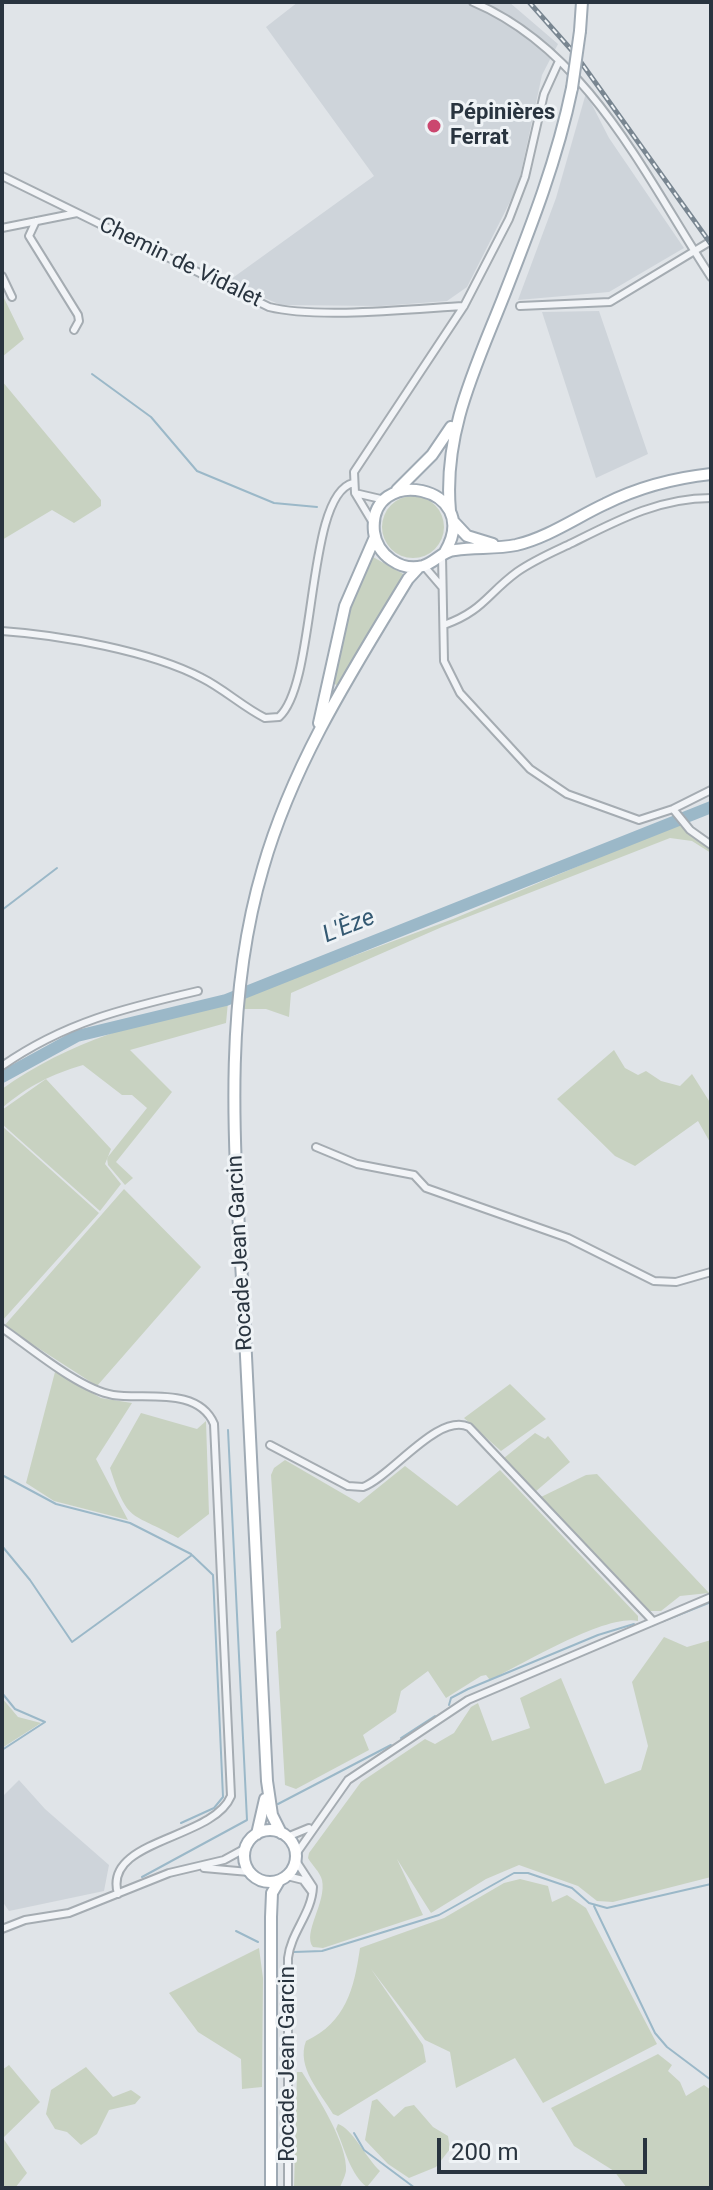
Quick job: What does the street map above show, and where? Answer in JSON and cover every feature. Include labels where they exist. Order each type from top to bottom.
[{"type":"main road","points":[[443,553],[452,537],[447,467],[461,407],[550,175],[572,88],[582,2]]},
{"type":"main road","points":[[461,407],[432,455],[390,496],[374,524],[375,537],[386,556],[407,567],[421,566],[443,553],[527,542],[631,492],[665,481],[711,474]]},
{"type":"main road","points":[[390,496],[420,489],[432,493],[467,536],[503,546]]},
{"type":"main road","name":"Rocade Jean Garcin","points":[[315,736],[342,615],[375,537]]},
{"type":"main road","name":"Rocade Jean Garcin","points":[[284,1835],[272,1815],[267,1781],[237,1185],[235,1040],[240,978],[251,916],[273,837],[315,736],[402,588],[421,566]]},
{"type":"main road","name":"Rocade Jean Garcin","points":[[257,1834],[267,1781]]},
{"type":"main road","points":[[269,1831],[284,1835],[296,1858],[283,1878],[252,1875],[246,1848],[257,1834],[269,1831]]},
{"type":"main road","name":"Rocade Jean Garcin","points":[[252,1875],[267,1893],[271,1917]]},
{"type":"main road","name":"Rocade Jean Garcin","points":[[271,2188],[271,1917],[272,1893],[283,1878]]},
{"type":"street","points":[[473,2],[516,27],[559,61],[607,115],[711,277]]},
{"type":"street","points":[[374,524],[355,493],[353,483],[360,461],[464,306],[519,195],[544,94],[559,61]]},
{"type":"street","name":"Chemin de Vidalet","points":[[2,176],[242,295],[282,310],[464,306]]},
{"type":"street","points":[[2,228],[77,213]]},
{"type":"street","points":[[36,221],[29,236],[78,315],[79,321],[74,330]]},
{"type":"street","points":[[520,306],[610,302],[711,241]]},
{"type":"street","points":[[2,276],[12,297]]},
{"type":"street","points":[[2,631],[129,652],[173,665],[204,678],[258,715],[270,719],[279,717],[286,708],[295,679],[327,511],[339,491],[353,483]]},
{"type":"street","points":[[355,493],[390,496]]},
{"type":"street","points":[[444,625],[475,613],[507,580],[534,561],[635,511],[682,499],[711,498]]},
{"type":"street","points":[[443,553],[443,657],[453,684],[530,769],[567,794],[611,807],[633,819],[673,809],[711,790]]},
{"type":"street","points":[[421,566],[443,589]]},
{"type":"street","points":[[673,809],[686,826],[711,845]]},
{"type":"street","points":[[2,1066],[24,1050],[92,1017],[198,991]]},
{"type":"street","points":[[316,1147],[357,1164],[414,1175],[426,1188],[568,1238],[654,1281],[676,1282],[711,1272]]},
{"type":"street","points":[[2,1328],[103,1393],[176,1398],[204,1412],[214,1424],[231,1796],[219,1813],[125,1861],[116,1878],[118,1894]]},
{"type":"street","points":[[270,1445],[348,1486],[363,1487],[437,1431],[458,1423],[469,1427],[652,1620]]},
{"type":"street","points":[[284,1835],[304,1833],[352,1777],[468,1700],[711,1597]]},
{"type":"street","points":[[313,1896],[312,1881],[296,1858],[322,1813]]},
{"type":"street","points":[[2,1929],[25,1920],[69,1913],[169,1873],[224,1860],[246,1848]]},
{"type":"street","points":[[192,1868],[252,1875]]},
{"type":"street","points":[[283,1878],[303,1880],[313,1896]]},
{"type":"street","name":"Rocade Jean Garcin","points":[[288,2188],[288,1958],[293,1936],[313,1896]]},
{"type":"shaded area","name":"Pépinières Ferrat","points":[[298,2],[509,2],[558,44],[542,75],[518,186],[467,287],[447,301],[381,306],[281,305],[227,282],[374,176],[266,27]]},
{"type":"shaded area","points":[[586,93],[609,138],[684,248],[609,292],[518,300],[556,198]]},
{"type":"shaded area","points":[[599,311],[648,454],[596,478],[542,312]]},
{"type":"shaded area","points":[[19,1780],[45,1809],[109,1865],[104,1891],[9,1911],[2,1901],[2,1797]]},
{"type":"green space","points":[[2,294],[24,339],[2,357]]},
{"type":"green space","points":[[2,381],[101,500],[101,506],[74,523],[52,510],[2,540]]},
{"type":"green space","points":[[407,496],[419,496],[435,505],[442,515],[442,539],[435,549],[419,558],[407,558],[387,544],[382,533],[382,521],[396,501]]},
{"type":"green space","points":[[373,557],[405,575],[338,686],[333,683],[348,610]]},
{"type":"green space","points":[[678,824],[711,849],[711,853],[692,841],[670,838],[442,927],[291,993],[289,1017],[266,1009],[243,1009],[245,996],[453,919]]},
{"type":"green space","points":[[228,1002],[226,1023],[130,1050],[172,1092],[116,1162],[133,1178],[125,1185],[108,1165],[107,1158],[147,1108],[132,1095],[122,1095],[83,1065],[41,1082],[2,1108],[2,1089],[27,1072],[81,1045],[139,1024]]},
{"type":"green space","points":[[614,1050],[625,1068],[638,1075],[646,1071],[661,1081],[680,1086],[692,1074],[711,1104],[711,1144],[698,1121],[635,1166],[615,1156],[557,1099]]},
{"type":"green space","points":[[46,1079],[111,1149],[105,1164],[121,1184],[100,1211],[2,1124],[2,1110]]},
{"type":"green space","points":[[2,1126],[99,1213],[2,1321]]},
{"type":"green space","points":[[124,1189],[201,1267],[97,1386],[4,1326]]},
{"type":"green space","points":[[55,1372],[101,1398],[132,1403],[96,1459],[128,1520],[54,1501],[26,1483]]},
{"type":"green space","points":[[510,1384],[546,1419],[501,1451],[464,1418]]},
{"type":"green space","points":[[141,1413],[197,1429],[206,1421],[209,1514],[178,1538],[140,1519],[127,1508],[110,1468]]},
{"type":"green space","points":[[535,1433],[545,1439],[548,1436],[570,1462],[535,1492],[504,1458]]},
{"type":"green space","points":[[285,1460],[359,1503],[405,1466],[457,1506],[500,1470],[638,1616],[638,1621],[605,1625],[584,1633],[490,1680],[486,1675],[481,1676],[446,1698],[428,1671],[401,1691],[396,1712],[363,1735],[369,1750],[296,1789],[285,1785],[276,1632],[281,1628],[271,1475],[274,1468]]},
{"type":"green space","points":[[597,1474],[709,1593],[680,1596],[661,1611],[650,1611],[541,1497],[586,1475]]},
{"type":"green space","points":[[664,1637],[687,1647],[711,1640],[711,1877],[613,1902],[597,1901],[578,1886],[519,1865],[486,1879],[431,1913],[397,1859],[423,1915],[323,1948],[313,1947],[310,1934],[323,1889],[321,1877],[308,1858],[309,1853],[361,1782],[425,1739],[435,1744],[454,1733],[471,1707],[478,1703],[492,1741],[530,1728],[520,1698],[561,1678],[605,1784],[641,1770],[648,1746],[632,1682]]},
{"type":"green space","points":[[2,1698],[18,1717],[41,1723],[2,1748]]},
{"type":"green space","points":[[520,1879],[548,1886],[552,1902],[567,1895],[586,1908],[657,2044],[543,2103],[515,2058],[456,2088],[450,2052],[425,2040],[371,1969],[423,2045],[426,2062],[338,2116],[333,2114],[311,2079],[304,2051],[306,2041],[330,2024],[346,2003],[360,1948],[444,1918],[504,1883]]},
{"type":"green space","points":[[259,1948],[263,1978],[262,2087],[242,2089],[241,2059],[198,2032],[169,1993]]},
{"type":"green space","points":[[658,2054],[672,2065],[668,2071],[680,2082],[686,2096],[704,2085],[711,2090],[711,2188],[627,2188],[614,2171],[574,2146],[551,2108]]},
{"type":"green space","points":[[9,2065],[40,2102],[3,2138],[27,2173],[15,2188],[2,2188],[2,2070]]},
{"type":"green space","points":[[86,2067],[113,2097],[131,2090],[141,2097],[135,2104],[109,2110],[97,2134],[81,2145],[67,2132],[55,2129],[46,2114],[51,2090]]},
{"type":"green space","points":[[297,2072],[302,2072],[330,2120],[342,2148],[346,2171],[340,2188],[294,2188]]},
{"type":"green space","points":[[377,2099],[394,2117],[405,2107],[414,2105],[433,2127],[448,2136],[450,2149],[436,2167],[409,2178],[388,2164],[365,2140],[372,2101]]},
{"type":"green space","points":[[338,2124],[348,2131],[380,2171],[367,2187],[348,2161],[336,2129]]},
{"type":"waterway","points":[[92,374],[151,417],[197,471],[274,503],[317,507]]},
{"type":"waterway","name":"L'Èze","points":[[2,1077],[77,1036],[226,1000],[711,807]]},
{"type":"waterway","points":[[2,910],[57,868]]},
{"type":"waterway","points":[[142,1877],[247,1820],[228,1430]]},
{"type":"waterway","points":[[2,1475],[56,1504],[130,1523],[191,1554]]},
{"type":"waterway","points":[[2,1546],[30,1580],[72,1642],[192,1555],[213,1575],[223,1797],[214,1808],[181,1823]]},
{"type":"waterway","points":[[661,1622],[711,1602]]},
{"type":"waterway","points":[[449,1705],[451,1698],[468,1689],[598,1635],[634,1624]]},
{"type":"waterway","points":[[644,1627],[654,1625]]},
{"type":"waterway","points":[[2,1693],[15,1709],[45,1722],[2,1750]]},
{"type":"waterway","points":[[401,1738],[435,1716]]},
{"type":"waterway","points":[[278,1804],[391,1745]]},
{"type":"waterway","points":[[294,1952],[322,1951],[439,1915],[514,1873],[528,1873],[572,1888],[589,1903],[607,1908],[711,1884]]},
{"type":"waterway","points":[[594,1906],[655,2033],[667,2047],[711,2080]]},
{"type":"waterway","points":[[236,1931],[258,1942]]},
{"type":"waterway","points":[[354,2133],[364,2150],[415,2188]]},
{"type":"railway","points":[[529,2],[575,54],[711,244]]},
{"type":"place","name":"Pépinières Ferrat","points":[[434,126]]}]
